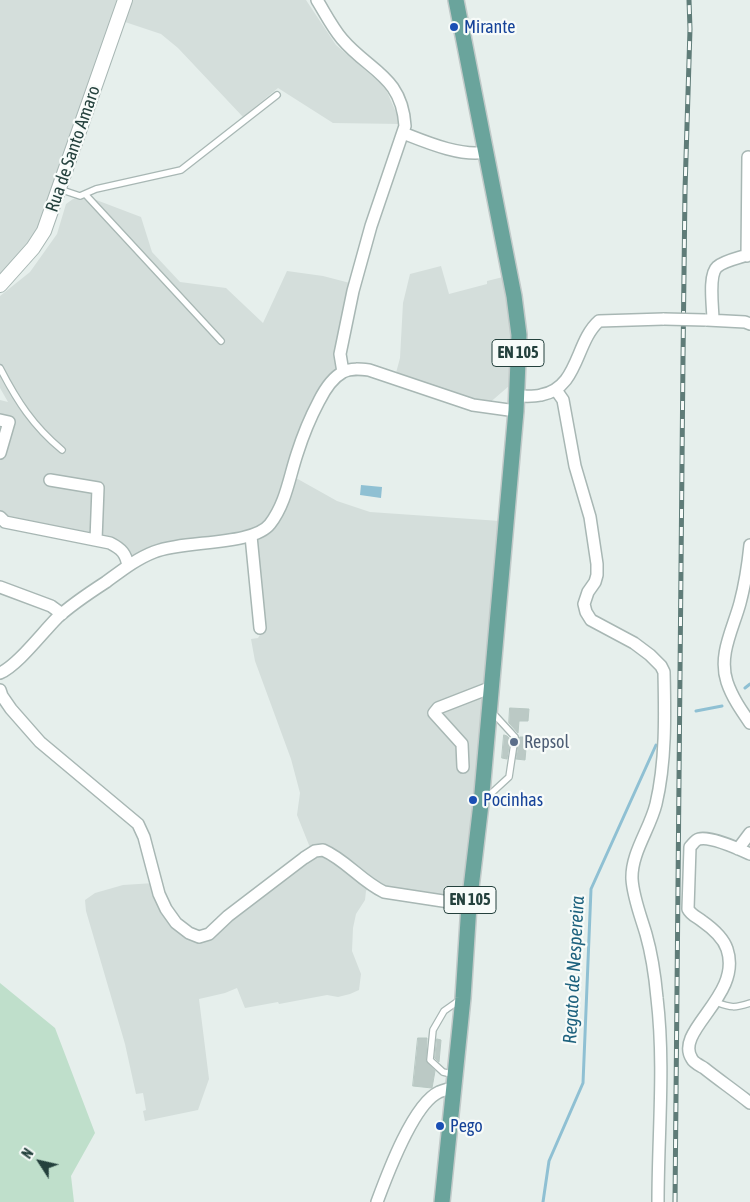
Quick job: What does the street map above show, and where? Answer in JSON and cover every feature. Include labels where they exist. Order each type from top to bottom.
[{"type":"main road","name":"EN 105","points":[[442,1202],[463,998],[469,905],[490,710],[516,403],[519,335],[514,296],[456,0]]},
{"type":"street","name":"Rua de Santo Amaro","points":[[0,285],[33,248],[44,231],[125,0]]},
{"type":"street","points":[[317,0],[341,38],[382,74],[394,88],[404,114],[405,126],[371,226],[353,291],[340,354],[343,372]]},
{"type":"street","points":[[403,133],[434,145],[468,153],[478,154],[486,152]]},
{"type":"street","points":[[709,320],[714,270],[721,264],[748,255],[748,157]]},
{"type":"street","points":[[0,673],[11,667],[62,614],[128,566],[154,552],[169,547],[257,535],[268,527],[283,503],[310,417],[323,392],[343,372],[357,368],[369,370],[473,405],[516,403],[556,390],[566,380],[592,327],[599,320],[709,320],[745,322],[750,324]]},
{"type":"street","points":[[556,390],[563,400],[573,458],[590,517],[597,564],[595,582],[588,592],[584,604],[586,612],[592,620],[634,643],[650,655],[664,672],[663,748],[660,789],[651,820],[638,852],[632,877],[648,943],[657,998],[661,1059],[658,1202]]},
{"type":"street","points":[[0,420],[9,422],[0,453]]},
{"type":"street","points":[[50,480],[98,488],[96,540]]},
{"type":"street","points":[[0,517],[5,522],[110,543],[119,547],[126,554],[128,566]]},
{"type":"street","points":[[251,536],[260,628]]},
{"type":"street","points":[[750,545],[749,563],[740,603],[725,652],[724,667],[727,681],[735,700],[750,723]]},
{"type":"street","points":[[0,587],[52,606],[62,614]]},
{"type":"street","points":[[463,767],[462,744],[434,713],[438,708],[492,687]]},
{"type":"street","points":[[0,690],[11,709],[40,742],[138,824],[144,837],[159,894],[166,909],[176,923],[189,933],[199,937],[209,934],[228,916],[304,858],[322,850],[345,862],[372,886],[384,892],[469,905]]},
{"type":"street","points":[[738,849],[750,833]]},
{"type":"street","points":[[750,854],[707,839],[700,839],[694,842],[690,847],[688,909],[690,914],[712,928],[721,938],[727,948],[730,962],[729,975],[724,989],[696,1028],[688,1046],[692,1059],[750,1103]]},
{"type":"street","points":[[377,1202],[390,1167],[417,1113],[438,1092],[455,1082]]},
{"type":"lane","points":[[59,189],[80,196],[96,189],[181,170],[277,95]]},
{"type":"lane","points":[[85,194],[221,341]]},
{"type":"lane","points":[[0,368],[16,399],[37,426],[62,450]]},
{"type":"lane","points":[[481,804],[509,777],[515,737],[490,710]]},
{"type":"lane","points":[[455,1082],[430,1060],[433,1030],[444,1011],[463,998]]},
{"type":"lane","points":[[716,1002],[727,1007],[737,1008],[750,1003]]},
{"type":"shaded area","points":[[0,0],[306,0],[336,45],[385,87],[401,124],[333,123],[278,88],[243,117],[178,48],[161,34],[122,21],[42,227],[0,280]]},
{"type":"shaded area","points":[[91,198],[141,217],[152,252],[180,282],[226,288],[263,323],[287,271],[323,276],[350,283],[339,369],[289,476],[337,501],[370,512],[500,521],[467,892],[457,899],[387,892],[371,883],[366,891],[365,900],[356,914],[353,928],[352,951],[361,974],[359,990],[350,994],[338,997],[327,995],[245,1008],[237,988],[199,999],[209,1079],[198,1110],[145,1121],[143,1111],[146,1110],[143,1093],[136,1094],[125,1044],[86,911],[85,900],[95,893],[123,885],[154,883],[190,938],[201,940],[313,855],[297,815],[300,793],[291,759],[255,661],[251,639],[258,638],[264,628],[251,537],[166,547],[132,563],[123,548],[10,522],[0,514],[0,400],[8,402],[0,388],[0,296],[30,272],[57,234],[66,204],[73,199]]},
{"type":"shaded area","points":[[441,266],[449,294],[487,284],[487,281],[503,277],[511,338],[509,386],[487,405],[396,373],[400,358],[403,303],[410,274]]},
{"type":"green space","points":[[0,983],[55,1028],[95,1133],[71,1176],[74,1202],[0,1202]]},
{"type":"water","points":[[361,485],[382,487],[381,498],[360,495]]},
{"type":"building","points":[[510,708],[529,709],[528,721],[519,721],[518,733],[509,723]]},
{"type":"building","points":[[504,735],[510,739],[507,759],[502,758]]},
{"type":"building","points":[[520,737],[527,737],[525,760],[516,759]]},
{"type":"building","points":[[418,1038],[427,1038],[426,1061],[435,1071],[432,1088],[413,1086]]},
{"type":"building","points":[[437,1039],[441,1040],[439,1062],[435,1058]]},
{"type":"waterway","points":[[745,688],[750,684]]},
{"type":"waterway","points":[[696,711],[722,706]]},
{"type":"waterway","name":"Regato de Nespereira","points":[[543,1202],[549,1161],[583,1083],[591,889],[656,745]]},
{"type":"railway","points":[[675,1202],[683,357],[689,0]]},
{"type":"place","name":"Mirante","points":[[454,27]]},
{"type":"place","name":"Repsol","points":[[514,742]]},
{"type":"place","name":"Pocinhas","points":[[473,800]]},
{"type":"place","name":"Pego","points":[[440,1126]]}]
